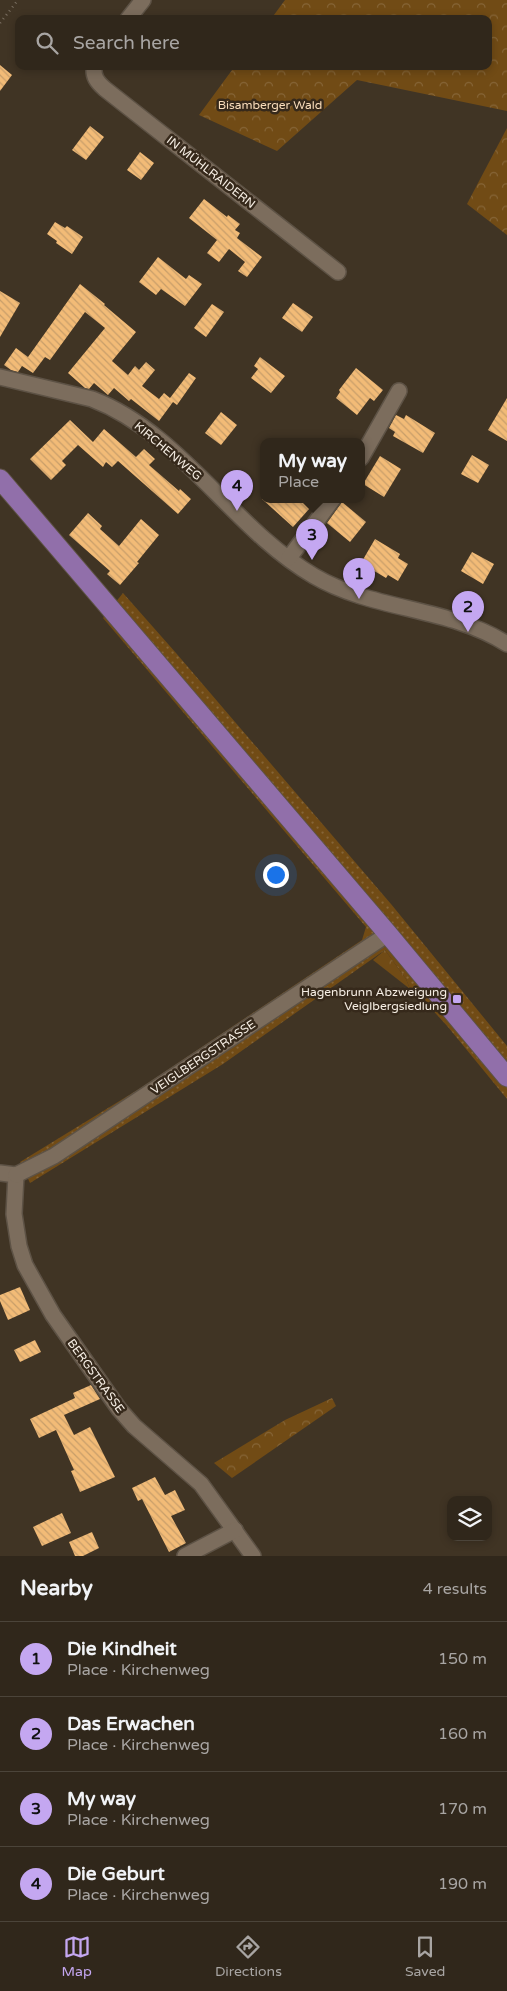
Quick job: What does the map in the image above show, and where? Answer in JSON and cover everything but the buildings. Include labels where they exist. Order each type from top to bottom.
[{"type":"main road","points":[[0,479],[388,934],[507,1077]]},
{"type":"street","points":[[131,15],[143,0]]},
{"type":"street","name":"IN MÜHLRAIDERN","points":[[94,70],[93,74],[97,81],[105,89],[338,272]]},
{"type":"street","name":"KIRCHENWEG","points":[[0,377],[92,399],[106,404],[126,416],[148,431],[179,457],[265,539],[315,576],[359,595],[484,630],[507,644]]},
{"type":"street","points":[[365,451],[398,391]]},
{"type":"street","points":[[289,558],[330,503]]},
{"type":"street","name":"VEIGLBERGSTRASSE","points":[[16,1175],[54,1156],[388,934]]},
{"type":"street","points":[[0,1173],[16,1175]]},
{"type":"street","name":"BERGSTRASSE","points":[[16,1175],[14,1214],[19,1246],[25,1265],[53,1315],[119,1409],[134,1426],[201,1484],[254,1556]]},
{"type":"street","points":[[186,1556],[235,1530]]},
{"type":"path","points":[[0,23],[18,0]]},
{"type":"green space","name":"Bisamberger Wald","points":[[285,0],[507,0],[507,111],[357,80],[277,151],[199,115],[232,70],[492,70],[492,15],[274,15]]},
{"type":"green space","points":[[507,128],[507,235],[467,204]]},
{"type":"green space","points":[[123,593],[391,904],[507,1046],[507,1099],[448,1027],[410,989],[406,979],[385,950],[223,1064],[30,1183],[20,1162],[139,1089],[362,940],[366,927],[103,618]]},
{"type":"green space","points":[[385,950],[406,979],[410,989],[373,960]]},
{"type":"green space","points":[[332,1398],[336,1406],[232,1478],[214,1463],[285,1420]]},
{"type":"place","name":"Die Geburt","points":[[237,511]]},
{"type":"place","name":"My way","points":[[312,560]]},
{"type":"place","name":"Die Kindheit","points":[[359,599]]},
{"type":"place","name":"Das Erwachen","points":[[468,632]]},
{"type":"place","name":"Hagenbrunn Abzweigung Veiglbergsiedlung","points":[[457,999]]}]
